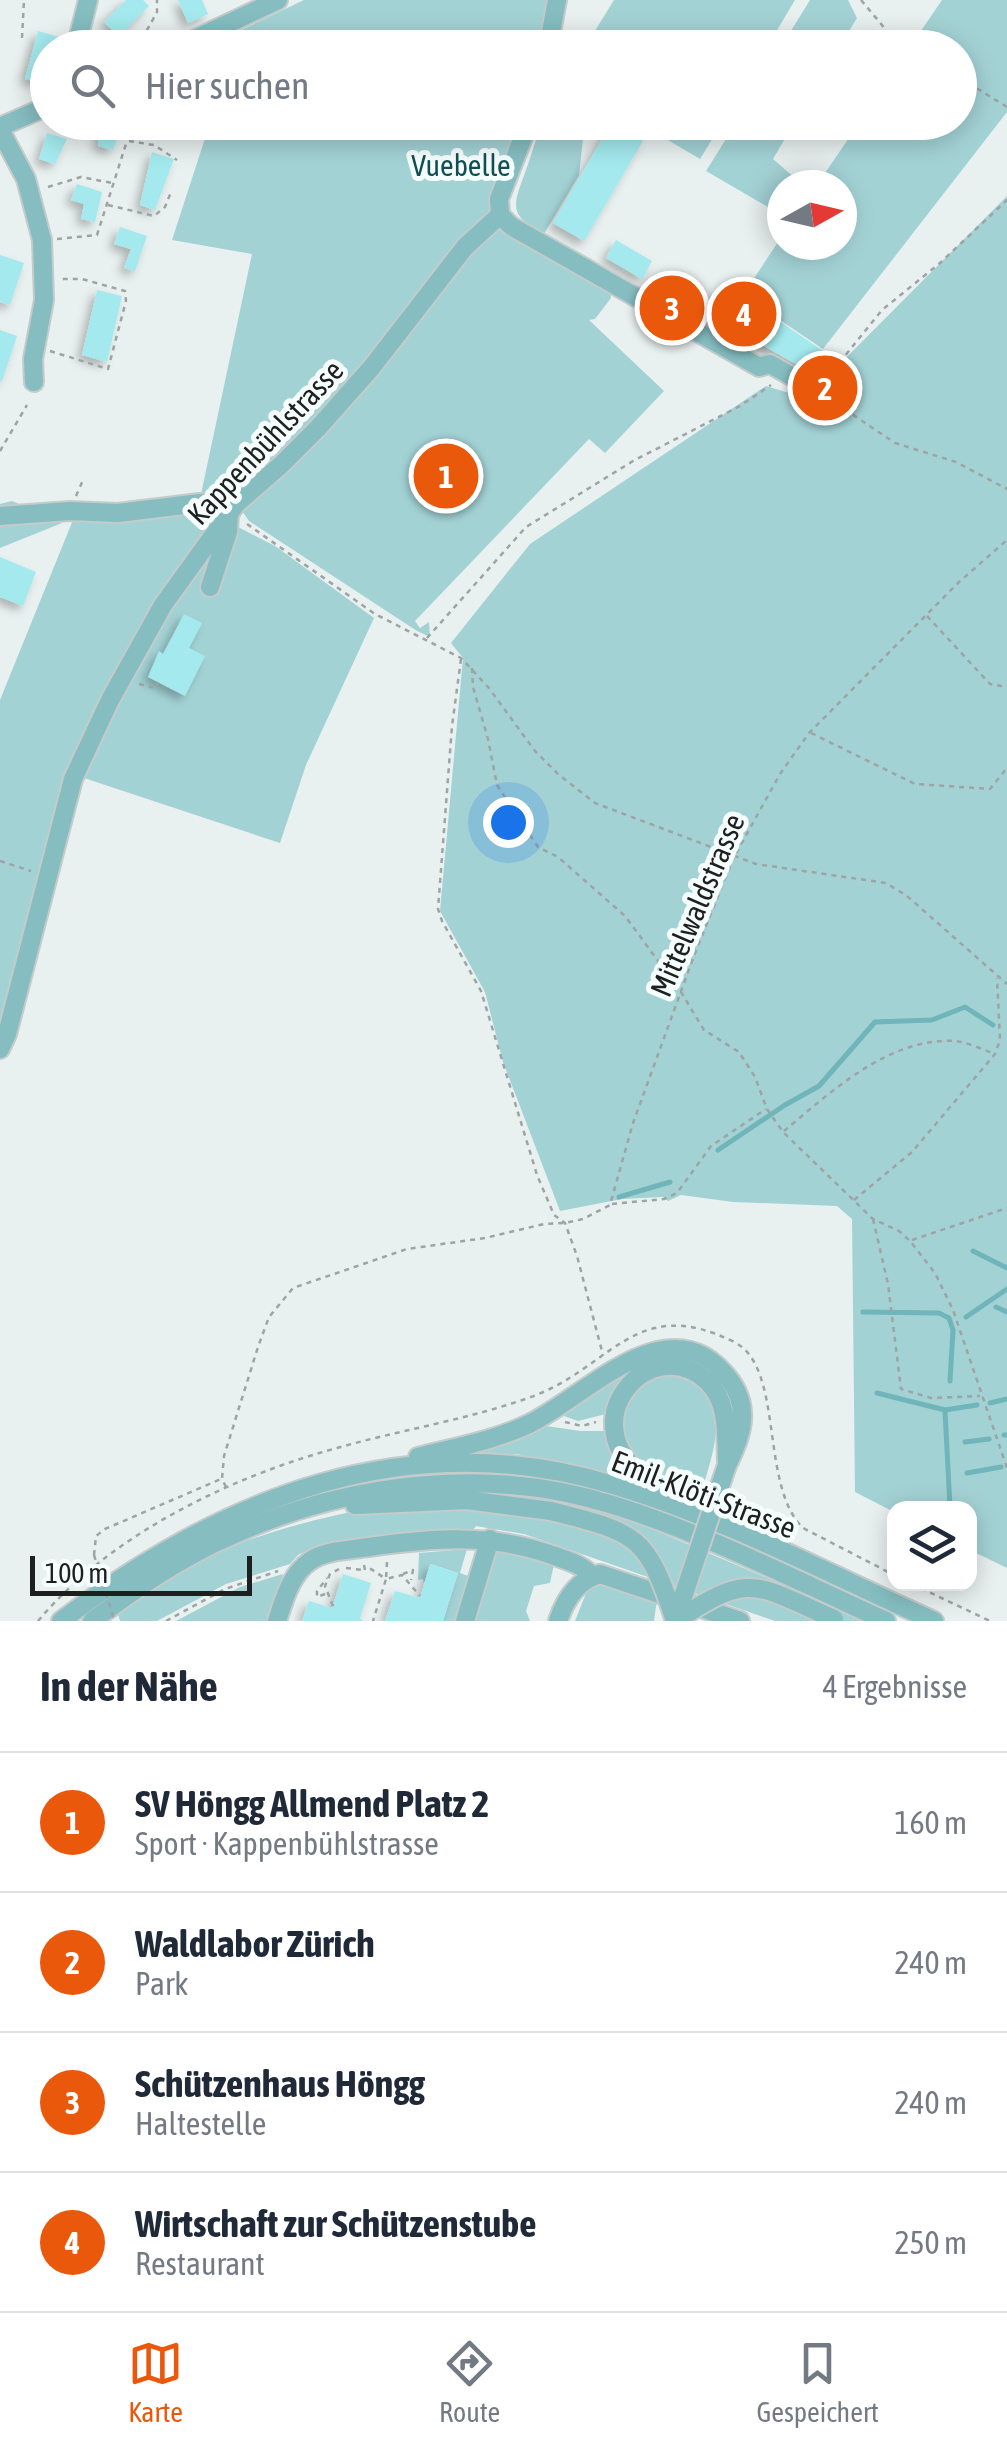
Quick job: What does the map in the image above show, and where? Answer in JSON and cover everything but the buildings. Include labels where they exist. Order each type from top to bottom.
[{"type":"street","points":[[80,30],[88,0]]},
{"type":"street","points":[[214,30],[278,0]]},
{"type":"street","points":[[551,30],[557,0]]},
{"type":"street","points":[[30,114],[0,128],[26,179],[42,240],[44,300],[33,359],[34,382]]},
{"type":"street","points":[[522,140],[499,199],[500,215],[512,226],[759,367],[770,364],[816,390]]},
{"type":"street","name":"Kappenbühlstrasse","points":[[0,1049],[73,779],[110,700],[176,585],[229,513],[318,428],[372,367],[465,248],[500,215]]},
{"type":"street","points":[[0,516],[70,511],[118,513],[216,504],[229,513],[228,532],[210,587]]},
{"type":"street","points":[[380,1469],[482,1442],[546,1416],[627,1361],[649,1352],[697,1352],[724,1373],[740,1401],[741,1437],[727,1465],[676,1621]]},
{"type":"street","points":[[727,1465],[725,1416],[708,1381],[690,1371],[671,1368],[636,1377],[624,1389],[612,1420],[614,1436],[625,1457],[646,1478],[744,1526],[780,1552]]},
{"type":"street","name":"Emil-Klöti-Strasse","points":[[62,1621],[155,1555],[234,1513],[288,1492],[380,1469],[488,1464],[552,1470],[663,1501],[934,1621]]},
{"type":"street","name":"Emil-Klöti-Strasse","points":[[92,1621],[175,1565],[226,1537],[305,1508],[414,1486],[482,1483],[545,1489],[609,1503],[652,1518],[886,1621]]},
{"type":"street","points":[[305,1508],[466,1500],[551,1511],[602,1524],[648,1551],[676,1621]]},
{"type":"street","points":[[277,1621],[286,1592],[299,1571],[311,1560],[341,1551],[440,1538],[490,1540],[554,1555],[586,1568],[592,1576]]},
{"type":"street","points":[[465,1621],[490,1540]]},
{"type":"street","points":[[558,1621],[575,1589],[592,1576],[608,1574],[740,1621]]},
{"type":"street","points":[[676,1621],[712,1596],[742,1586],[776,1594],[837,1620]]},
{"type":"street","points":[[676,1621],[684,1602]]},
{"type":"path","points":[[22,38],[24,0]]},
{"type":"path","points":[[146,30],[157,12],[157,0]]},
{"type":"path","points":[[861,0],[886,30]]},
{"type":"path","points":[[977,88],[1007,107]]},
{"type":"path","points":[[49,239],[97,235],[127,140],[165,150],[177,160]]},
{"type":"path","points":[[37,191],[80,176],[114,184]]},
{"type":"path","points":[[107,204],[154,216],[165,208],[171,192]]},
{"type":"path","points":[[1007,200],[940,264],[882,310],[816,390],[895,443],[956,462],[1007,489]]},
{"type":"path","points":[[48,350],[108,369],[127,293],[82,279],[56,279]]},
{"type":"path","points":[[426,640],[526,527],[632,462],[740,406],[788,373]]},
{"type":"path","points":[[0,451],[27,405]]},
{"type":"path","points":[[229,513],[375,614],[461,658],[534,751],[596,803],[734,856],[797,872],[886,883],[907,896],[1007,984]]},
{"type":"path","name":"Mittelwaldstrasse","points":[[610,1205],[633,1123],[734,856],[780,774],[810,733],[926,615],[1007,540]]},
{"type":"path","points":[[926,615],[990,684],[1007,687]]},
{"type":"path","points":[[38,1621],[79,1576],[125,1543],[226,1488],[335,1448],[534,1397],[603,1355],[565,1224],[554,1215],[536,1175],[481,991],[438,909],[461,658]]},
{"type":"path","points":[[472,668],[497,786],[538,847],[558,857],[626,916],[704,1030],[739,1052],[783,1132],[873,1218],[910,1240],[934,1273],[953,1310],[1007,1468]]},
{"type":"path","points":[[132,682],[155,688],[158,682]]},
{"type":"path","points":[[810,733],[914,784],[990,789],[1007,768]]},
{"type":"path","points":[[0,861],[47,875]]},
{"type":"path","points":[[854,1200],[912,1152],[996,1054],[1000,1040],[996,976]]},
{"type":"path","points":[[783,1132],[847,1079],[907,1048],[956,1041],[996,1054]]},
{"type":"path","points":[[226,1488],[222,1479],[224,1456],[268,1317],[293,1288],[408,1249],[485,1238],[544,1224],[565,1224],[583,1220],[610,1205],[664,1199],[677,1193],[711,1146],[767,1109]]},
{"type":"path","points":[[910,1240],[1007,1208]]},
{"type":"path","points":[[873,1218],[888,1284],[902,1388],[931,1398],[981,1396]]},
{"type":"path","points":[[546,1416],[582,1426],[612,1420]]},
{"type":"path","points":[[114,1618],[94,1555],[96,1536],[222,1479]]},
{"type":"path","points":[[373,1621],[386,1579],[387,1555]]},
{"type":"path","points":[[374,1556],[378,1574]]},
{"type":"path","points":[[362,1558],[365,1570]]},
{"type":"path","points":[[410,1582],[418,1562]]},
{"type":"path","points":[[327,1594],[318,1597],[317,1591],[330,1574],[343,1567],[371,1569],[386,1579],[413,1570]]},
{"type":"path","points":[[166,1621],[225,1589],[287,1569],[299,1571]]},
{"type":"path","points":[[330,1574],[325,1586],[333,1606]]},
{"type":"path","points":[[402,1575],[420,1596]]},
{"type":"path","points":[[927,1591],[990,1621]]},
{"type":"green space","points":[[304,0],[554,0],[547,30],[241,30]]},
{"type":"green space","points":[[614,0],[795,0],[777,30],[595,30]]},
{"type":"green space","points":[[810,0],[848,0],[857,18],[850,30],[791,30]]},
{"type":"green space","points":[[942,0],[1007,0],[1007,112],[823,349],[743,295],[767,259],[857,260],[857,170],[827,170],[847,140],[977,140],[977,30],[922,30]]},
{"type":"green space","name":"Vuebelle","points":[[204,140],[517,140],[487,215],[368,368],[238,496],[200,499],[252,254],[172,240]]},
{"type":"green space","points":[[535,140],[583,140],[579,175],[544,234],[518,214],[518,192]]},
{"type":"green space","points":[[668,140],[712,140],[700,159]]},
{"type":"green space","points":[[725,140],[784,140],[773,159],[786,170],[767,170],[767,206],[706,171]]},
{"type":"green space","points":[[1007,196],[1007,1568],[977,1553],[977,1501],[887,1501],[887,1508],[855,1492],[852,1219],[837,1206],[733,1202],[681,1195],[668,1201],[663,1197],[622,1199],[560,1211],[503,1062],[485,992],[440,911],[463,658],[451,643],[530,544],[766,386],[806,398]]},
{"type":"green space","points":[[501,230],[610,291],[611,298],[595,319],[589,320],[664,391],[605,453],[589,439],[415,621],[420,628],[429,622],[430,637],[249,521],[242,511],[486,234]]},
{"type":"green space","points":[[12,501],[62,523],[0,548],[0,504]]},
{"type":"green space","points":[[211,511],[216,524],[85,738],[0,1029],[0,700],[75,515]]},
{"type":"green space","points":[[238,527],[275,546],[374,618],[306,765],[280,843],[78,776],[122,686],[215,539]]},
{"type":"green space","points":[[629,1368],[638,1368],[615,1388],[606,1414],[578,1421],[561,1415]]},
{"type":"green space","points":[[664,1374],[688,1380],[704,1391],[713,1405],[715,1439],[699,1499],[654,1476],[626,1447],[620,1429],[621,1413],[636,1385]]},
{"type":"green space","points":[[546,1426],[605,1431],[613,1454],[638,1484],[517,1454],[460,1454],[490,1448]]},
{"type":"green space","points":[[459,1491],[514,1492],[617,1514],[868,1621],[775,1621],[524,1534],[476,1526],[473,1530],[319,1545],[298,1555],[290,1564],[226,1584],[157,1621],[120,1621],[118,1614],[156,1586],[237,1545],[324,1518]]},
{"type":"green space","points":[[467,1549],[460,1573],[471,1577],[457,1621],[443,1621],[458,1573],[431,1564],[424,1583],[423,1579],[418,1580],[419,1553]]},
{"type":"green space","points":[[499,1549],[554,1564],[550,1583],[534,1586],[526,1611],[530,1621],[472,1621]]},
{"type":"green space","points":[[283,1574],[268,1621],[176,1621],[240,1587]]},
{"type":"green space","points":[[605,1582],[657,1599],[654,1621],[575,1621],[588,1588]]},
{"type":"waterway","points":[[718,1150],[819,1086],[875,1022],[932,1020],[965,1007],[993,1025]]},
{"type":"waterway","points":[[619,1197],[670,1182]]},
{"type":"waterway","points":[[973,1251],[1007,1268]]},
{"type":"waterway","points":[[966,1317],[1007,1289]]},
{"type":"waterway","points":[[996,1307],[1007,1312]]},
{"type":"waterway","points":[[863,1312],[939,1313],[949,1318],[953,1330],[950,1381]]},
{"type":"waterway","points":[[877,1393],[945,1410],[977,1405]]},
{"type":"waterway","points":[[990,1403],[1007,1399]]},
{"type":"waterway","points":[[945,1411],[950,1501]]},
{"type":"waterway","points":[[965,1442],[989,1439]]},
{"type":"waterway","points":[[967,1473],[1001,1467]]},
{"type":"place","name":"Schützenhaus Höngg","points":[[672,308]]},
{"type":"place","name":"Wirtschaft zur Schützenstube","points":[[744,314]]},
{"type":"place","name":"Waldlabor Zürich","points":[[825,388]]},
{"type":"place","name":"SV Höngg Allmend Platz 2","points":[[446,476]]}]
